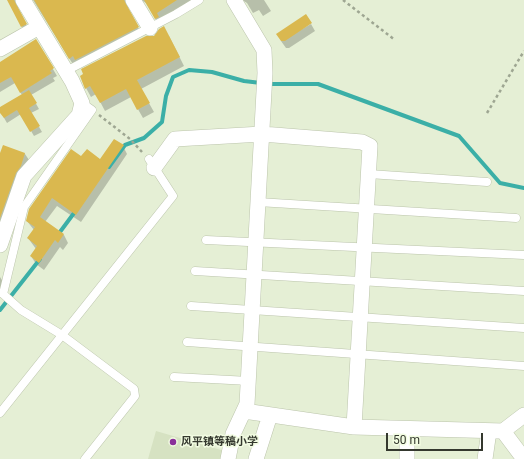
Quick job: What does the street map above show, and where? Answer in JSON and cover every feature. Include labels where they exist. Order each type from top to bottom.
[{"type":"street","points":[[0,245],[24,176],[87,107],[40,26],[23,0]]},
{"type":"street","points":[[132,0],[150,28]]},
{"type":"street","points":[[228,459],[233,434],[247,404],[265,73],[264,50],[234,0]]},
{"type":"street","points":[[0,50],[40,26]]},
{"type":"street","points":[[151,164],[175,139],[262,134],[362,142],[370,146],[354,427]]},
{"type":"street","points":[[244,411],[354,427],[496,431],[524,415]]},
{"type":"street","points":[[256,459],[270,415]]},
{"type":"street","points":[[407,429],[407,459]]},
{"type":"street","points":[[485,459],[496,431]]},
{"type":"street","points":[[496,431],[524,459]]},
{"type":"lane","points":[[66,71],[150,28],[199,0]]},
{"type":"lane","points":[[85,459],[135,396],[134,389],[62,335],[21,310],[3,294],[24,207],[87,107]]},
{"type":"lane","points":[[0,413],[173,196],[151,164]]},
{"type":"lane","points":[[369,174],[488,182]]},
{"type":"lane","points":[[258,202],[516,218]]},
{"type":"lane","points":[[206,240],[524,255]]},
{"type":"lane","points":[[195,271],[524,291]]},
{"type":"lane","points":[[191,306],[524,328]]},
{"type":"lane","points":[[187,342],[524,366]]},
{"type":"lane","points":[[174,377],[249,381]]},
{"type":"path","points":[[343,0],[395,40]]},
{"type":"path","points":[[487,113],[524,51]]},
{"type":"path","points":[[87,107],[130,139],[151,164]]},
{"type":"shaded area","name":"风平镇等稿小学","points":[[156,431],[228,452],[226,459],[148,459]]},
{"type":"building","points":[[7,0],[14,0],[27,24],[21,27]]},
{"type":"building","points":[[34,0],[124,0],[139,27],[75,60],[73,56],[69,59]]},
{"type":"building","points":[[144,0],[177,0],[157,13],[159,17],[155,19]]},
{"type":"building","points":[[306,14],[312,23],[285,41],[281,41],[276,34]]},
{"type":"building","points":[[164,26],[180,57],[137,80],[150,103],[137,110],[126,89],[100,103],[90,86],[85,89],[80,76],[83,74],[81,69],[146,36],[154,36],[159,29]]},
{"type":"building","points":[[36,39],[54,68],[50,71],[52,73],[20,93],[11,77],[0,83],[0,62]]},
{"type":"building","points":[[29,90],[37,103],[29,108],[40,126],[30,132],[17,110],[4,118],[0,113],[0,107]]},
{"type":"building","points":[[114,139],[124,145],[76,215],[52,198],[40,217],[64,234],[58,243],[55,240],[39,263],[30,256],[37,246],[27,238],[35,227],[26,221],[29,209],[71,149],[81,156],[87,149],[100,159]]},
{"type":"building","points":[[3,145],[25,153],[21,166],[16,173],[0,218],[0,153]]},
{"type":"waterway","points":[[109,167],[125,145],[144,138],[162,122],[166,96],[173,77],[189,70],[212,72],[244,81],[261,83]]},
{"type":"waterway","points":[[268,84],[318,84],[459,136],[500,183],[524,188]]},
{"type":"waterway","points":[[57,236],[77,209]]},
{"type":"waterway","points":[[0,310],[40,259]]},
{"type":"place","name":"风平镇等稿小学","points":[[173,442]]}]
